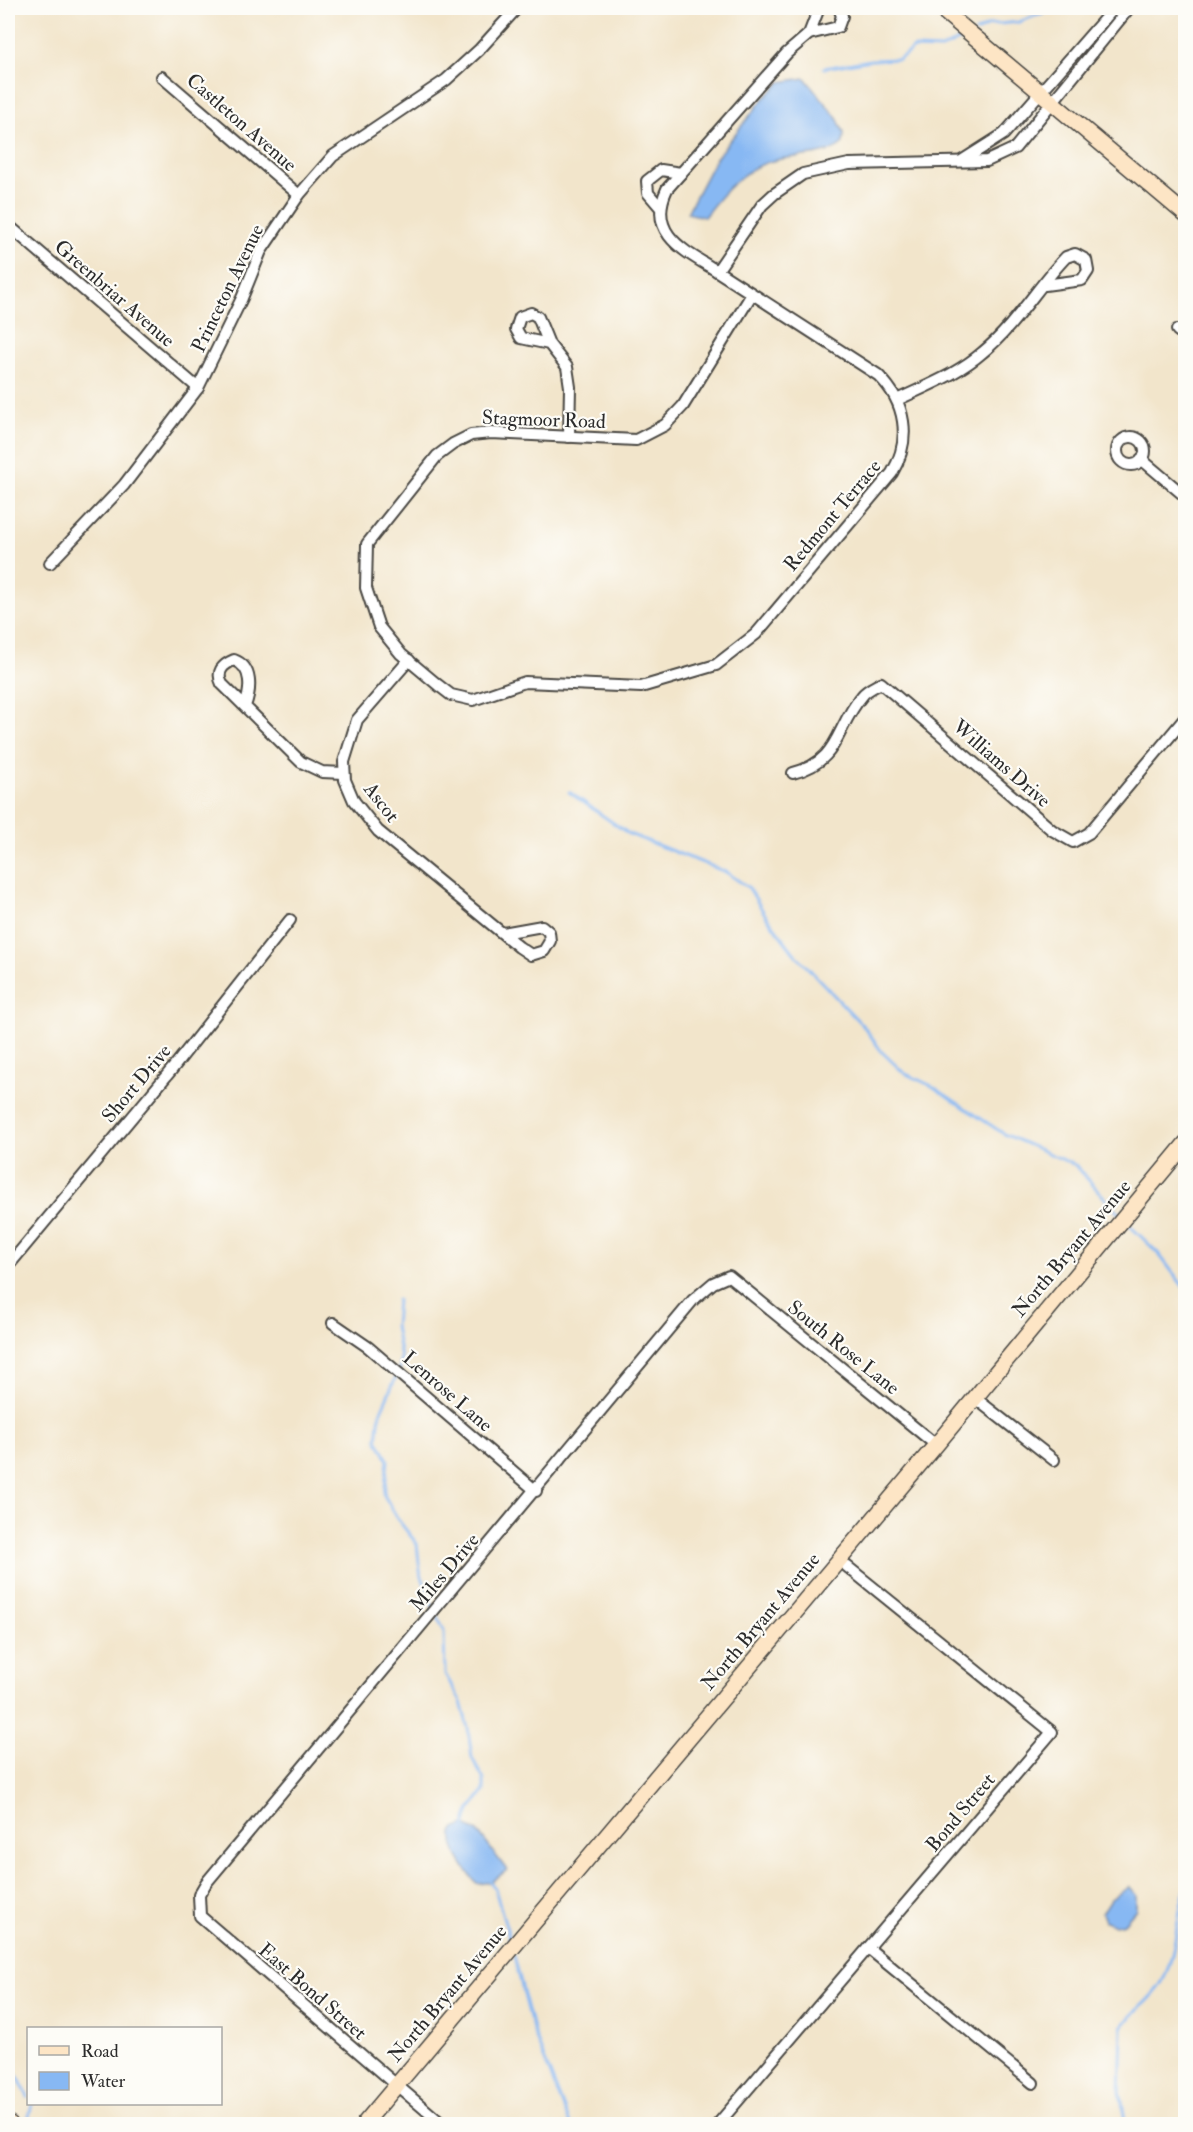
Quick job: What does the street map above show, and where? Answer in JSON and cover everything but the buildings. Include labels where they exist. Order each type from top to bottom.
[{"type":"street","name":"Princeton Avenue","points":[[50,563],[124,485],[198,388],[242,298],[261,251],[299,195],[333,156],[446,80],[518,8]]},
{"type":"street","points":[[660,207],[667,189],[751,91],[809,34],[819,8]]},
{"type":"street","points":[[809,34],[838,27],[842,16],[839,8]]},
{"type":"street","points":[[940,8],[1185,215]]},
{"type":"street","points":[[717,271],[762,205],[803,174],[849,164],[987,161],[1015,148],[1047,98],[1114,8]]},
{"type":"street","points":[[960,162],[1004,134],[1047,98],[1129,8]]},
{"type":"street","name":"Castleton Avenue","points":[[162,77],[299,195]]},
{"type":"street","name":"Redmont Terrace","points":[[409,660],[451,695],[473,700],[525,682],[641,687],[716,665],[756,634],[892,473],[902,455],[905,438],[904,419],[897,400],[878,375],[717,271],[671,238],[663,224],[660,207],[648,193],[647,181],[661,170],[681,173]]},
{"type":"street","name":"Greenbriar Avenue","points":[[8,225],[198,388]]},
{"type":"street","points":[[897,400],[939,380],[982,354],[1045,285]]},
{"type":"street","name":"Stagmoor Road","points":[[409,660],[379,627],[366,588],[367,544],[437,456],[453,444],[471,435],[491,433],[636,440],[665,425],[683,406],[752,294]]},
{"type":"street","points":[[549,344],[567,367],[570,387],[569,437]]},
{"type":"street","points":[[1142,459],[1185,497]]},
{"type":"street","name":"Ascot","points":[[409,660],[357,720],[344,762],[344,773],[354,801],[378,831],[503,933]]},
{"type":"street","name":"Williams Drive","points":[[793,773],[805,770],[826,756],[838,741],[849,714],[863,694],[881,683],[1052,830],[1073,842],[1089,833],[1185,717]]},
{"type":"street","points":[[245,706],[301,762],[322,772],[344,773]]},
{"type":"street","name":"Short Drive","points":[[8,1266],[173,1068],[290,920]]},
{"type":"street","name":"North Bryant Avenue","points":[[364,2124],[936,1445],[1185,1143]]},
{"type":"street","name":"South Rose Lane","points":[[729,1276],[936,1445]]},
{"type":"street","name":"Miles Drive","points":[[198,1903],[199,1895],[206,1883],[536,1491],[693,1300],[713,1283],[729,1276]]},
{"type":"street","name":"Lenrose Lane","points":[[333,1323],[368,1347],[536,1491]]},
{"type":"street","points":[[975,1398],[1054,1460]]},
{"type":"street","name":"Bond Street","points":[[718,2124],[1052,1732],[839,1560]]},
{"type":"street","name":"East Bond Street","points":[[198,1903],[200,1916],[216,1932],[442,2124]]},
{"type":"street","points":[[868,1948],[1033,2083]]},
{"type":"water","points":[[805,78],[837,118],[844,133],[843,143],[820,154],[764,163],[735,182],[704,217],[687,213],[716,158],[763,99],[781,82]]},
{"type":"water","points":[[465,1825],[478,1832],[507,1870],[491,1882],[479,1884],[475,1882],[455,1851],[454,1829]]},
{"type":"water","points":[[1129,1887],[1136,1895],[1136,1909],[1124,1923],[1115,1925],[1105,1921],[1102,1913],[1111,1899]]},
{"type":"waterway","points":[[976,32],[989,25],[1019,22],[1055,8]]},
{"type":"waterway","points":[[824,68],[871,60],[899,59],[914,48],[941,49],[965,37]]},
{"type":"waterway","points":[[569,792],[629,834],[726,872],[749,888],[766,916],[794,953],[865,1028],[882,1052],[904,1073],[932,1086],[1004,1134],[1075,1165],[1121,1216]]},
{"type":"waterway","points":[[1127,1223],[1158,1253],[1186,1290]]},
{"type":"waterway","points":[[397,1300],[395,1326],[401,1358],[400,1368],[380,1413],[377,1439],[388,1460],[384,1495],[399,1521],[417,1544],[420,1571],[433,1607]]},
{"type":"waterway","points":[[436,1613],[444,1631],[445,1674],[461,1702],[468,1728],[472,1758],[484,1780],[484,1791],[470,1810],[465,1826]]},
{"type":"waterway","points":[[489,1879],[495,1889],[511,1943]]},
{"type":"waterway","points":[[1139,2124],[1125,2121],[1120,2091],[1122,2027],[1162,1982],[1171,1959],[1186,1888]]},
{"type":"waterway","points":[[514,1956],[534,2033],[570,2124]]},
{"type":"waterway","points":[[8,2068],[18,2077],[27,2095]]},
{"type":"waterway","points":[[27,2124],[32,2105]]}]
